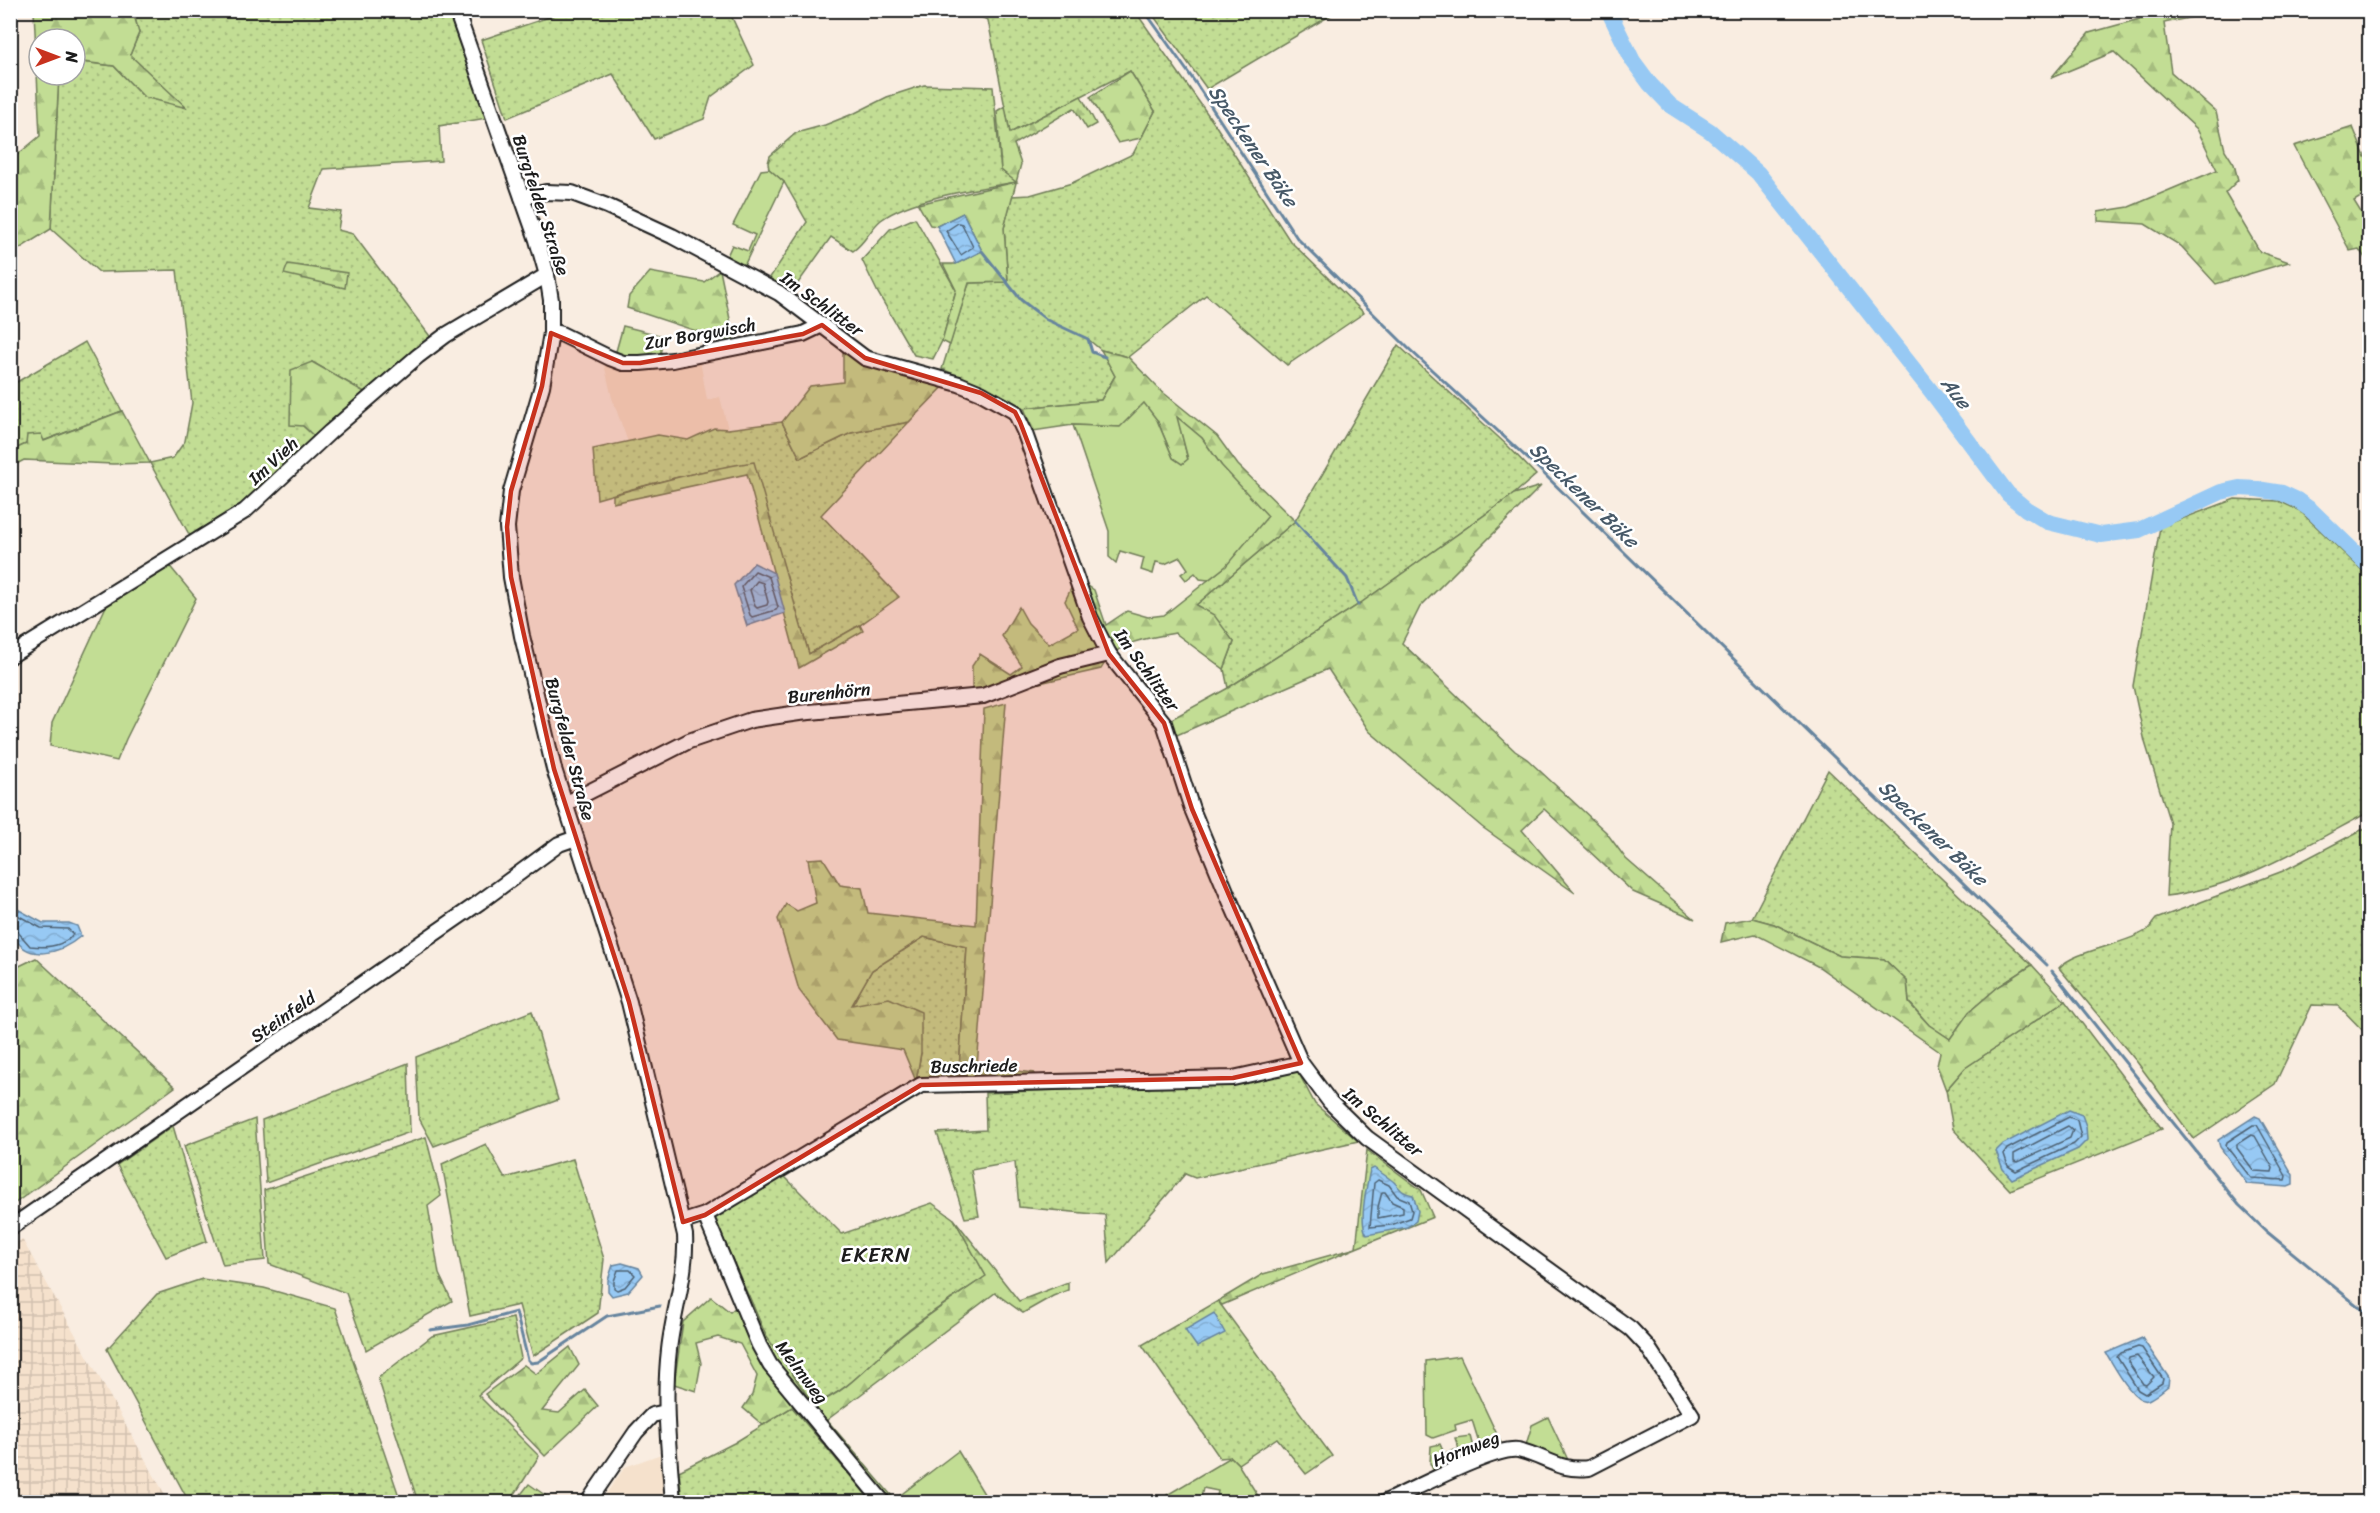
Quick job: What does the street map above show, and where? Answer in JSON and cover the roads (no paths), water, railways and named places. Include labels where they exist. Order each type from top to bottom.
[{"type":"street","name":"Burgfelder Straße","points":[[456,10],[522,197],[547,275],[551,300],[551,333],[542,386],[511,491],[507,526],[513,586],[522,636],[554,769],[629,1002],[683,1222],[686,1260],[669,1347],[666,1412],[673,1503]]},
{"type":"street","name":"Im Schlitter","points":[[522,197],[556,191],[572,193],[607,206],[779,293],[865,358],[959,384],[1015,412],[1024,431],[1090,617],[1109,654],[1164,723],[1197,820],[1301,1063],[1329,1102],[1367,1138],[1631,1329],[1647,1346],[1692,1415]]},
{"type":"street","name":"Im Vieh","points":[[10,656],[245,511],[330,432],[418,356],[446,335],[547,275]]},
{"type":"street","name":"Zur Borgwisch","points":[[551,333],[559,333],[623,363],[640,363],[673,360],[804,334],[822,326]]},
{"type":"street","name":"Burenhörn","points":[[565,804],[689,741],[751,720],[799,713],[984,696],[1060,666],[1109,654]]},
{"type":"street","name":"Steinfeld","points":[[10,1228],[480,902],[559,844],[576,838]]},
{"type":"street","name":"Buschriede","points":[[683,1222],[705,1215],[921,1085],[1233,1078],[1301,1063]]},
{"type":"street","name":"Melmweg","points":[[705,1215],[759,1345],[770,1365],[883,1503]]},
{"type":"street","points":[[588,1503],[636,1432],[652,1415],[666,1412]]},
{"type":"street","name":"Hornweg","points":[[1385,1503],[1494,1453],[1516,1450],[1573,1470],[1589,1468],[1692,1415]]},
{"type":"water","points":[[963,213],[982,251],[956,264],[937,226]]},
{"type":"water","points":[[754,563],[774,573],[785,613],[747,626],[734,585]]},
{"type":"water","points":[[10,905],[43,923],[69,923],[77,926],[81,936],[54,951],[44,953],[26,949],[18,943],[11,930]]},
{"type":"water","points":[[2069,1110],[2082,1115],[2087,1140],[2078,1149],[2012,1179],[2003,1169],[1996,1151],[2003,1144]]},
{"type":"water","points":[[2255,1116],[2260,1118],[2293,1175],[2293,1185],[2288,1187],[2247,1184],[2220,1147],[2218,1140]]},
{"type":"water","points":[[1374,1168],[1394,1182],[1403,1192],[1413,1195],[1418,1211],[1416,1221],[1407,1227],[1367,1235],[1363,1221],[1364,1203],[1370,1170]]},
{"type":"water","points":[[622,1263],[639,1268],[643,1275],[628,1292],[612,1296],[608,1291],[608,1280],[613,1265]]},
{"type":"water","points":[[1214,1313],[1225,1333],[1197,1347],[1185,1330]]},
{"type":"water","points":[[2142,1338],[2169,1378],[2168,1386],[2148,1400],[2142,1400],[2130,1390],[2106,1353]]},
{"type":"waterway","name":"Speckener Bäke","points":[[1144,10],[1197,85],[1297,238],[1408,348],[1540,470],[2047,965]]},
{"type":"waterway","name":"Aue","points":[[1608,10],[1633,61],[1650,84],[1671,106],[1710,131],[1758,173],[1931,391],[2008,494],[2026,509],[2048,522],[2101,535],[2139,530],[2221,492],[2239,488],[2282,493],[2311,510],[2370,567]]},
{"type":"waterway","points":[[982,251],[1021,300],[1047,320],[1088,339],[1092,352],[1105,357]]},
{"type":"waterway","points":[[1295,521],[1347,578],[1358,605]]},
{"type":"waterway","name":"Speckener Bäke","points":[[2052,971],[2239,1205],[2266,1231],[2370,1316]]},
{"type":"waterway","points":[[430,1330],[468,1325],[516,1312],[528,1360],[531,1363],[538,1362],[607,1316],[660,1306]]},
{"type":"district","name":"EKERN","points":[[876,1255]]}]
